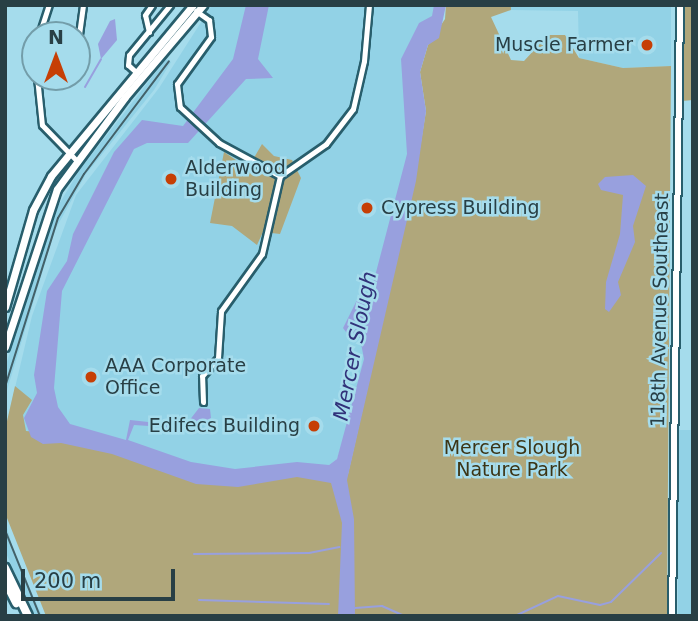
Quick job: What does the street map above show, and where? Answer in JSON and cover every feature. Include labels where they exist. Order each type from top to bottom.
[{"type":"main road","points":[[5,307],[33,210],[68,155],[192,6]]},
{"type":"main road","points":[[5,347],[44,219],[76,160],[201,9]]},
{"type":"main road","points":[[5,568],[28,616]]},
{"type":"main road","points":[[5,581],[22,616]]},
{"type":"street","points":[[149,32],[145,15],[152,5]]},
{"type":"street","points":[[136,73],[128,58],[170,5]]},
{"type":"street","points":[[203,402],[202,376],[218,358],[220,311],[254,269],[268,233],[280,176],[336,135],[353,109],[364,61],[369,5]]},
{"type":"street","name":"118th Avenue Southeast","points":[[672,616],[680,5]]},
{"type":"street","points":[[192,6],[201,9],[209,20],[211,37],[177,84],[177,101],[187,115],[208,134],[248,161],[280,176]]},
{"type":"street","points":[[38,91],[42,125],[68,155],[76,160]]},
{"type":"shaded area","points":[[212,5],[442,5],[410,69],[407,169],[365,372],[337,459],[329,465],[227,478],[5,430],[32,316],[76,195],[159,88]]},
{"type":"shaded area","name":"Mercer Slough","points":[[246,5],[269,5],[258,59],[273,78],[246,79],[188,143],[147,143],[134,149],[62,291],[54,388],[58,407],[70,424],[126,440],[130,420],[185,426],[199,408],[210,409],[211,418],[194,429],[134,425],[128,440],[191,462],[235,469],[297,462],[329,465],[337,459],[364,359],[360,338],[349,336],[343,328],[357,300],[369,299],[407,154],[401,59],[419,23],[432,16],[434,5],[446,5],[439,38],[428,45],[420,72],[426,111],[416,181],[347,480],[354,519],[355,616],[338,616],[342,523],[331,483],[297,477],[238,487],[196,484],[112,454],[61,443],[43,444],[31,437],[24,418],[37,393],[34,375],[47,291],[67,261],[73,234],[114,152],[142,120],[183,126],[233,59]]},
{"type":"shaded area","points":[[511,5],[671,5],[671,66],[623,68],[579,58],[578,11],[511,10]]},
{"type":"shaded area","points":[[115,19],[117,40],[101,59],[98,44],[110,21]]},
{"type":"shaded area","points":[[166,59],[171,62],[154,90],[86,174],[55,230],[5,397],[5,368],[58,206],[79,171]]},
{"type":"shaded area","points":[[633,175],[646,186],[633,226],[635,242],[618,282],[621,295],[609,312],[605,309],[606,282],[620,234],[623,195],[601,190],[598,184],[605,177]]},
{"type":"shaded area","points":[[678,430],[693,430],[693,616],[678,616]]},
{"type":"shaded area","points":[[5,521],[14,552],[42,616],[34,616],[6,553]]},
{"type":"green space","name":"Mercer Slough Nature Park","points":[[446,5],[511,5],[511,10],[491,17],[511,60],[524,61],[548,35],[565,35],[579,58],[623,68],[671,66],[667,616],[46,616],[5,513],[5,430],[15,386],[32,400],[23,415],[26,431],[69,435],[227,478],[348,474],[416,173],[426,111],[420,72],[428,45],[445,19]]},
{"type":"green space","points":[[684,5],[693,5],[693,100],[682,101]]},
{"type":"green space","points":[[262,144],[274,156],[292,160],[301,178],[280,234],[263,232],[257,245],[232,226],[210,223],[224,152],[248,168]]},
{"type":"waterway","points":[[91,76],[101,59]]},
{"type":"waterway","points":[[194,554],[309,553],[339,547]]},
{"type":"waterway","points":[[515,616],[558,596],[600,605],[611,602],[661,553]]},
{"type":"waterway","points":[[199,600],[329,604]]},
{"type":"waterway","points":[[355,608],[382,606],[404,616]]},
{"type":"tram line","points":[[5,387],[58,218],[84,174],[169,61]]},
{"type":"tram line","points":[[5,530],[40,616]]},
{"type":"place","name":"Muscle Farmer","points":[[647,45]]},
{"type":"place","name":"Alderwood Building","points":[[171,179]]},
{"type":"place","name":"Cypress Building","points":[[367,208]]},
{"type":"place","name":"AAA Corporate Office","points":[[91,377]]},
{"type":"place","name":"Edifecs Building","points":[[314,426]]}]
